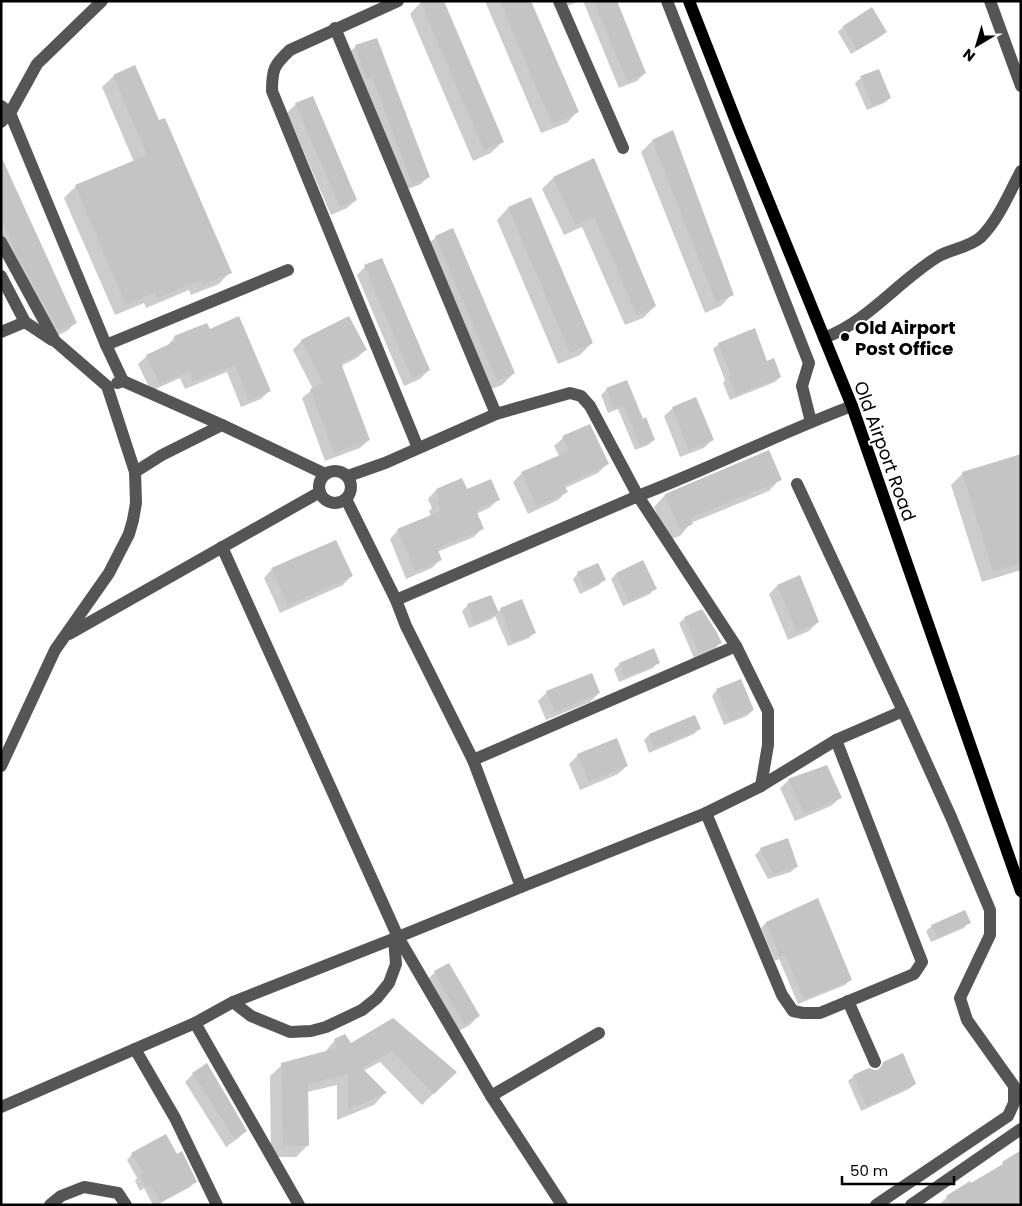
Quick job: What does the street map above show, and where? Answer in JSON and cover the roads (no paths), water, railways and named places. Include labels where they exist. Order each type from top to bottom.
[{"type":"main road","name":"Old Airport Road","points":[[689,1],[852,406],[1021,891]]},
{"type":"street","points":[[102,1],[37,64],[4,114],[106,345],[123,381],[325,474]]},
{"type":"street","points":[[398,1],[290,50],[277,62],[272,76],[272,92],[418,448]]},
{"type":"street","points":[[559,1],[623,148]]},
{"type":"street","points":[[667,1],[809,363],[802,386],[810,422]]},
{"type":"street","points":[[990,1],[1021,86]]},
{"type":"street","points":[[335,28],[496,414]]},
{"type":"street","points":[[824,338],[840,332],[855,323],[907,279],[940,256],[979,239],[991,226],[1021,171]]},
{"type":"street","points":[[1,242],[54,341]]},
{"type":"street","points":[[106,345],[288,270]]},
{"type":"street","points":[[1,276],[25,322],[54,341],[107,386],[135,472],[136,503],[129,534],[109,573],[55,650],[1,766]]},
{"type":"street","points":[[1,332],[25,322]]},
{"type":"street","points":[[107,386],[123,381]]},
{"type":"street","points":[[348,476],[385,463],[496,414],[570,393],[581,396],[590,406],[638,496],[736,646],[768,711],[768,745],[761,786]]},
{"type":"street","points":[[396,600],[810,422],[852,406]]},
{"type":"street","points":[[135,472],[162,455],[222,425]]},
{"type":"street","points":[[337,470],[348,476],[352,488],[346,499],[336,503],[326,501],[320,492],[319,482],[325,474],[337,470]]},
{"type":"street","points":[[797,484],[903,711],[951,817],[990,910],[990,935],[960,998],[967,1020],[1014,1086],[1014,1103],[1008,1116],[876,1205]]},
{"type":"street","points":[[64,637],[320,492]]},
{"type":"street","points":[[346,499],[396,600],[406,626],[473,760],[521,887]]},
{"type":"street","points":[[222,547],[396,938],[491,1096],[562,1205]]},
{"type":"street","points":[[473,760],[736,646]]},
{"type":"street","points":[[1,1107],[195,1023],[233,1002],[706,813],[761,786],[836,740],[903,711]]},
{"type":"street","points":[[706,813],[782,995],[793,1011],[820,1013],[914,974],[922,962],[836,740]]},
{"type":"street","points":[[233,1002],[252,1016],[290,1032],[311,1031],[326,1027],[362,1010],[377,998],[389,983],[396,964],[396,938]]},
{"type":"street","points":[[848,1001],[875,1062]]},
{"type":"street","points":[[195,1023],[299,1205]]},
{"type":"street","points":[[491,1096],[599,1033]]},
{"type":"street","points":[[135,1049],[175,1118],[218,1205]]},
{"type":"street","points":[[911,1205],[1021,1129]]},
{"type":"street","points":[[50,1205],[61,1196],[84,1187],[118,1193],[126,1205]]},
{"type":"place","name":"Old Airport Post Office","points":[[845,337]]}]
